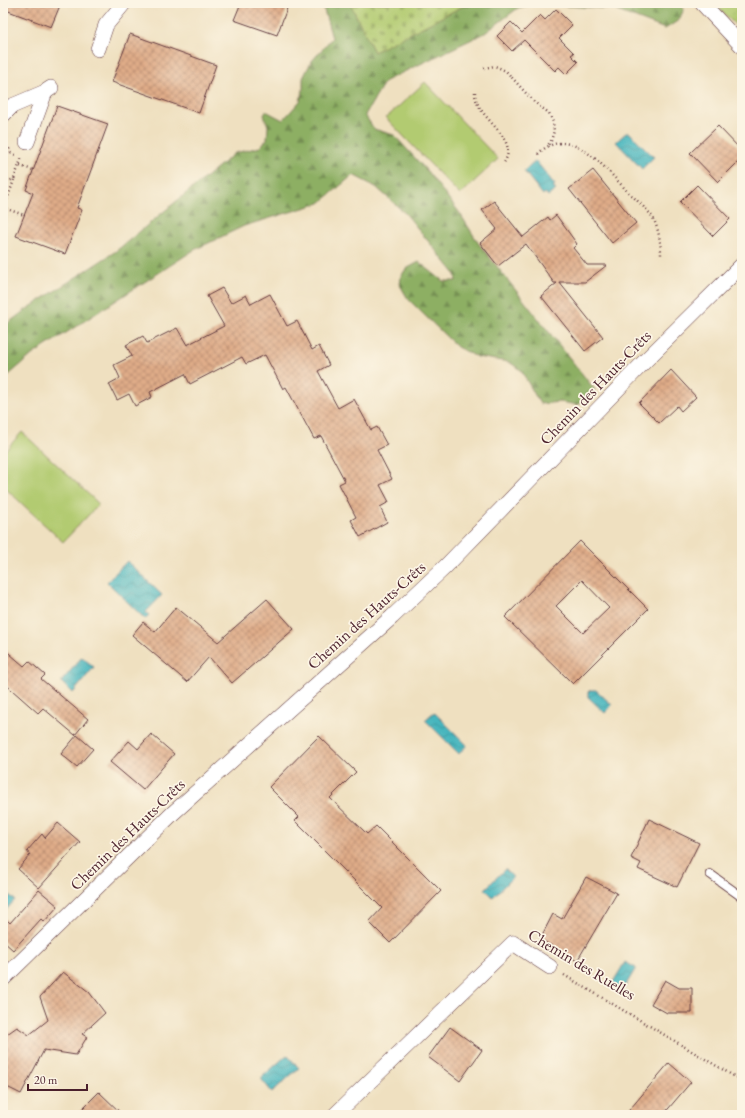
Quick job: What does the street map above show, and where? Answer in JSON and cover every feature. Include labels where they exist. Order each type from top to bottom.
[{"type":"street","points":[[98,49],[106,25],[124,3]]},
{"type":"street","points":[[702,3],[742,46]]},
{"type":"street","points":[[3,115],[12,106],[48,90],[25,147]]},
{"type":"street","name":"Chemin des Hauts-Crêts","points":[[3,979],[173,813],[445,567],[646,360],[742,265]]},
{"type":"street","name":"Chemin des Ruelles","points":[[335,1115],[513,943],[550,967]]},
{"type":"lane","points":[[710,874],[742,897]]},
{"type":"path","points":[[484,68],[495,66],[506,70],[534,102],[549,113],[553,122],[554,131],[548,146],[538,154]]},
{"type":"path","points":[[475,92],[476,102],[481,112],[498,130],[507,144],[507,157],[503,164]]},
{"type":"path","points":[[548,146],[568,144],[574,145],[586,151],[603,166],[654,218],[660,241],[661,256]]},
{"type":"path","points":[[24,215],[4,208],[20,166],[25,147]]},
{"type":"path","points":[[3,150],[11,153]]},
{"type":"path","points":[[20,166],[33,170]]},
{"type":"path","points":[[3,183],[14,180]]},
{"type":"path","name":"Chemin des Ruelles","points":[[550,967],[742,1081]]},
{"type":"green space","points":[[322,3],[350,3],[374,51],[469,3],[679,3],[684,9],[679,20],[665,29],[612,9],[535,4],[518,8],[485,33],[385,81],[365,115],[374,129],[394,135],[427,171],[459,212],[479,244],[595,390],[578,405],[560,402],[540,404],[521,370],[509,362],[477,357],[457,347],[408,299],[400,285],[401,276],[406,269],[419,262],[443,281],[456,281],[455,274],[406,214],[376,187],[353,175],[320,203],[244,226],[194,250],[32,355],[3,380],[3,327],[24,311],[116,251],[235,153],[260,147],[267,139],[268,126],[264,115],[266,111],[283,120],[300,101],[303,90],[303,78],[311,62],[332,38]]},
{"type":"green space","points":[[350,3],[469,3],[374,52]]},
{"type":"green space","points":[[713,3],[742,3],[742,31]]},
{"type":"green space","points":[[425,82],[498,159],[460,195],[386,118]]},
{"type":"green space","points":[[22,432],[99,504],[63,542],[3,486],[3,453]]},
{"type":"water","points":[[628,131],[654,157],[642,169],[616,142]]},
{"type":"water","points":[[536,161],[555,185],[553,187],[556,190],[548,196],[545,193],[543,195],[524,171]]},
{"type":"water","points":[[127,561],[162,595],[146,612],[149,615],[145,619],[107,582]]},
{"type":"water","points":[[82,657],[94,667],[73,693],[61,682]]},
{"type":"water","points":[[590,690],[596,690],[612,705],[605,713],[588,697],[588,692]]},
{"type":"water","points":[[434,712],[467,745],[459,754],[425,720]]},
{"type":"water","points":[[505,869],[513,877],[493,897],[485,889]]},
{"type":"water","points":[[4,891],[15,900],[3,913],[3,892]]},
{"type":"water","points":[[625,962],[636,968],[621,993],[610,987]]},
{"type":"water","points":[[287,1055],[299,1068],[272,1092],[262,1080],[262,1077]]},
{"type":"building","points":[[3,3],[61,3],[51,27],[3,9]]},
{"type":"building","points":[[241,3],[289,3],[277,35],[234,20]]},
{"type":"building","points":[[556,9],[572,25],[559,38],[574,53],[571,55],[578,62],[566,74],[559,67],[555,71],[524,40],[512,51],[497,36],[511,22],[522,33],[540,15],[545,20]]},
{"type":"building","points":[[130,34],[216,65],[199,113],[112,82]]},
{"type":"building","points":[[57,106],[108,124],[77,208],[82,210],[65,254],[16,236],[33,193],[26,190]]},
{"type":"building","points":[[718,126],[742,151],[742,158],[718,182],[690,153]]},
{"type":"building","points":[[593,170],[636,223],[612,243],[569,189]]},
{"type":"building","points":[[697,185],[730,219],[713,236],[680,202]]},
{"type":"building","points":[[494,201],[523,237],[548,217],[550,220],[556,215],[577,244],[573,248],[587,265],[607,265],[585,282],[559,282],[603,337],[585,351],[541,296],[557,283],[554,283],[526,244],[498,266],[480,243],[497,229],[482,210]]},
{"type":"building","points":[[222,288],[231,303],[246,295],[251,304],[270,294],[287,326],[297,321],[312,350],[319,346],[329,365],[318,371],[338,408],[354,399],[371,430],[377,427],[387,445],[377,450],[392,479],[380,485],[389,502],[380,507],[387,522],[360,537],[351,520],[356,517],[339,484],[345,481],[321,436],[314,439],[286,387],[283,389],[265,355],[246,364],[242,357],[190,384],[185,374],[150,392],[152,397],[135,406],[129,394],[117,400],[109,384],[120,378],[114,365],[132,356],[126,345],[143,336],[147,343],[177,328],[187,345],[224,326],[207,296]]},
{"type":"building","points":[[671,370],[696,397],[681,411],[677,406],[659,423],[639,403]]},
{"type":"building","points":[[580,541],[648,609],[573,684],[505,617]],"holes":[[[582,580],[609,608],[583,633],[556,606]]]},
{"type":"building","points":[[267,599],[294,629],[232,683],[209,657],[187,682],[132,635],[143,622],[155,632],[176,607],[218,642]]},
{"type":"building","points":[[3,648],[24,666],[29,661],[45,675],[41,679],[88,719],[75,735],[43,708],[38,713],[3,682]]},
{"type":"building","points":[[151,734],[174,754],[143,790],[110,762],[129,741],[138,749]]},
{"type":"building","points":[[77,735],[93,749],[77,767],[61,754]]},
{"type":"building","points":[[319,736],[356,772],[330,798],[367,834],[376,826],[441,891],[390,943],[369,922],[382,908],[295,821],[299,817],[269,787]]},
{"type":"building","points":[[649,819],[699,843],[677,887],[638,869],[641,863],[631,858]]},
{"type":"building","points":[[58,823],[80,842],[39,888],[18,869],[30,855],[27,851],[42,834],[45,838]]},
{"type":"building","points":[[586,877],[617,893],[577,961],[540,939],[553,914],[562,919]]},
{"type":"building","points":[[39,890],[58,906],[44,922],[41,919],[13,950],[3,941],[3,916],[10,923]]},
{"type":"building","points":[[63,972],[89,992],[105,1013],[82,1034],[87,1037],[76,1055],[44,1050],[21,1094],[3,1085],[7,1053],[3,1037],[17,1027],[29,1035],[48,1020],[40,997]]},
{"type":"building","points":[[665,980],[679,988],[692,988],[692,1013],[667,1013],[651,1004]]},
{"type":"building","points":[[450,1027],[482,1050],[460,1081],[428,1057]]},
{"type":"building","points":[[669,1063],[691,1082],[663,1115],[625,1115]]},
{"type":"building","points":[[99,1092],[123,1115],[76,1115]]}]
